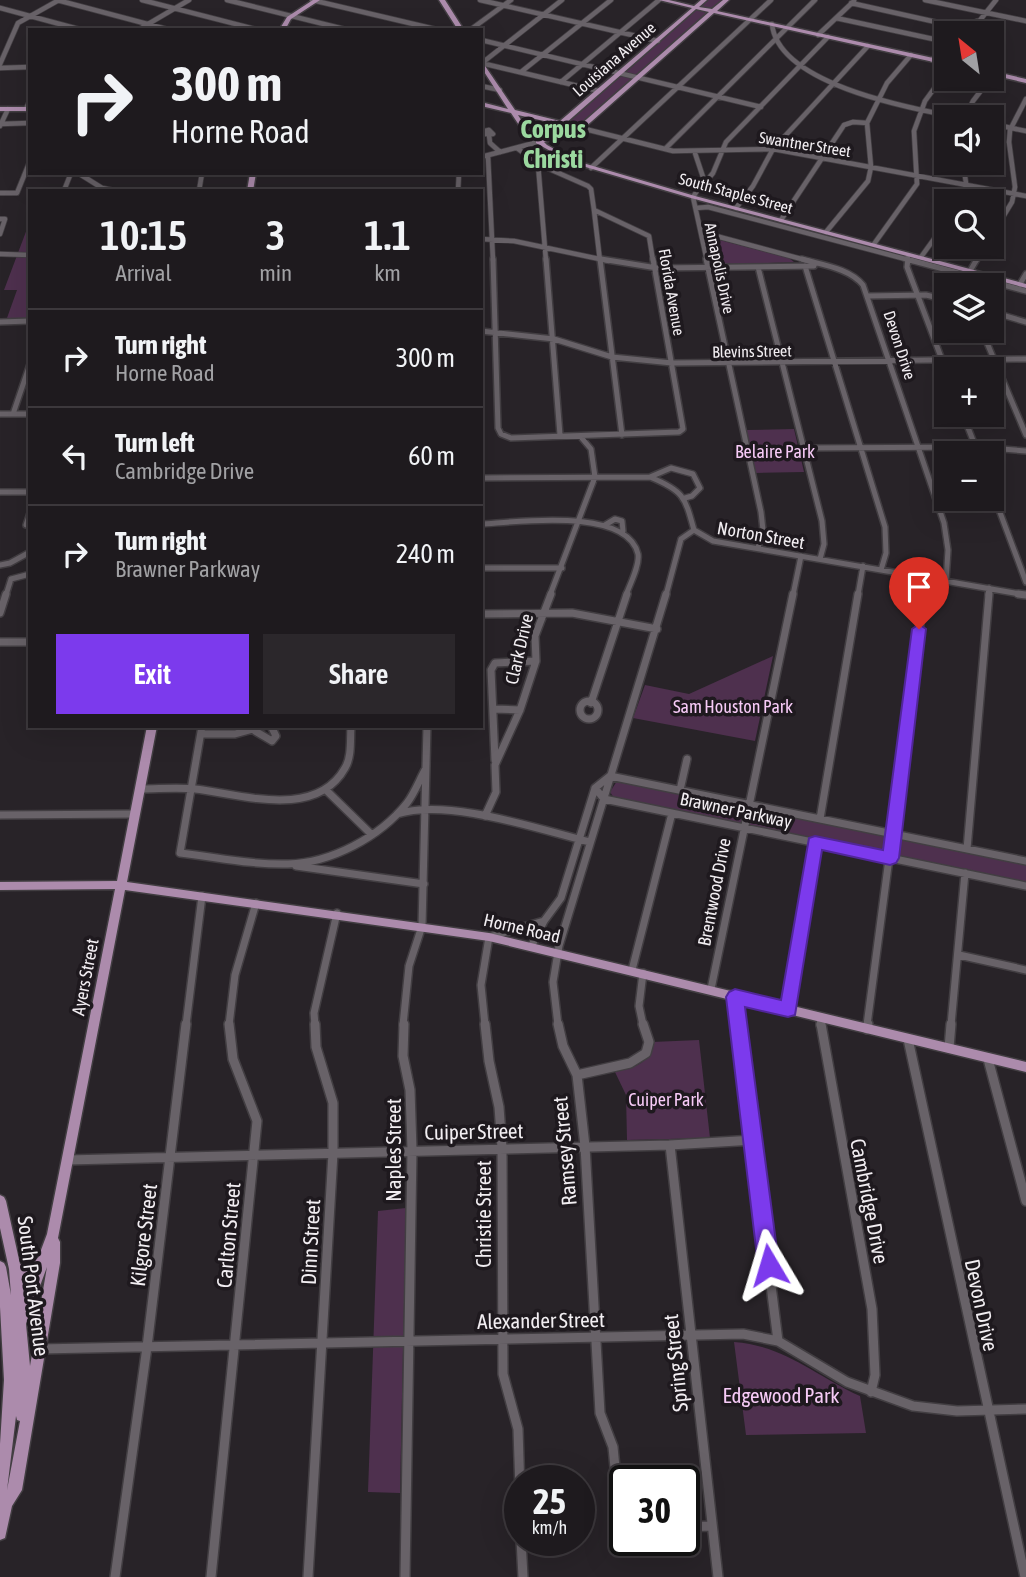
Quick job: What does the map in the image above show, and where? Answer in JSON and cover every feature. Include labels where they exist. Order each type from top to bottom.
[{"type":"main road","points":[[283,28],[292,16],[315,0]]},
{"type":"main road","points":[[442,0],[460,28]]},
{"type":"main road","points":[[661,0],[932,60]]},
{"type":"main road","name":"Louisiana Avenue","points":[[538,142],[704,0]]},
{"type":"main road","name":"Louisiana Avenue","points":[[553,152],[726,0]]},
{"type":"main road","name":"South Staples Street","points":[[483,67],[519,120],[538,142],[553,152],[591,168],[874,244],[909,257],[921,257],[1023,285]]},
{"type":"main road","points":[[1004,77],[1026,80]]},
{"type":"main road","points":[[484,105],[580,128]]},
{"type":"main road","points":[[484,105],[519,120]]},
{"type":"main road","points":[[0,109],[28,109]]},
{"type":"main road","name":"Louisiana Avenue","points":[[538,142],[574,133]]},
{"type":"main road","name":"Ayers Street","points":[[6,1503],[0,1492],[10,1404],[14,1326],[53,1234],[152,728]]},
{"type":"main road","name":"Horne Road","points":[[0,886],[122,885],[489,937],[1026,1067]]},
{"type":"main road","name":"South Port Avenue","points":[[0,1201],[15,1269],[14,1326]]},
{"type":"main road","name":"Ayers Street","points":[[0,1533],[6,1503],[15,1490],[40,1349],[54,1263],[53,1234]]},
{"type":"main road","points":[[15,1269],[25,1271],[43,1261]]},
{"type":"main road","name":"South Port Avenue","points":[[0,1267],[24,1372],[19,1461]]},
{"type":"street","points":[[28,67],[0,66],[18,23],[58,0],[162,28]]},
{"type":"street","points":[[142,0],[251,28]]},
{"type":"street","points":[[141,28],[189,0]]},
{"type":"street","points":[[227,0],[340,28]]},
{"type":"street","points":[[315,0],[430,28]]},
{"type":"street","points":[[480,0],[658,41]]},
{"type":"street","points":[[473,28],[511,0]]},
{"type":"street","points":[[483,65],[502,46],[562,0]]},
{"type":"street","points":[[520,72],[611,0]]},
{"type":"street","points":[[561,82],[661,0]]},
{"type":"street","points":[[591,168],[771,0]]},
{"type":"street","points":[[666,148],[815,0]]},
{"type":"street","points":[[925,0],[946,2],[1026,21]]},
{"type":"street","points":[[977,21],[996,0]]},
{"type":"street","points":[[818,34],[853,2],[934,25]]},
{"type":"street","points":[[0,8],[75,28]]},
{"type":"street","points":[[836,18],[934,39]]},
{"type":"street","points":[[406,28],[412,24]]},
{"type":"street","points":[[772,24],[777,40],[802,64],[834,83],[877,99],[934,113]]},
{"type":"street","points":[[61,28],[64,25]]},
{"type":"street","points":[[702,170],[712,167],[721,150],[828,37]]},
{"type":"street","points":[[483,41],[761,107]]},
{"type":"street","points":[[736,208],[753,186],[773,149],[868,46]]},
{"type":"street","points":[[826,232],[868,180],[871,167],[867,123],[877,99],[911,55]]},
{"type":"street","points":[[483,66],[599,91]]},
{"type":"street","points":[[483,86],[500,90]]},
{"type":"street","points":[[874,244],[912,192],[918,175],[915,131],[921,110],[934,91]]},
{"type":"street","points":[[1004,216],[1012,204],[1014,180],[1008,149],[1009,128],[1014,115],[1026,99]]},
{"type":"street","points":[[8,109],[0,124],[28,123]]},
{"type":"street","points":[[781,220],[844,125],[853,122],[867,123]]},
{"type":"street","points":[[1004,127],[1026,131]]},
{"type":"street","name":"Swantner Street","points":[[580,128],[674,151],[695,153],[773,149],[1026,196]]},
{"type":"street","points":[[489,135],[490,142],[500,152]]},
{"type":"street","points":[[485,156],[538,142]]},
{"type":"street","points":[[485,156],[490,160],[498,428],[501,434],[511,438],[622,435],[591,189],[538,164],[517,148]]},
{"type":"street","points":[[674,151],[692,160],[702,170]]},
{"type":"street","points":[[695,153],[705,176],[704,184]]},
{"type":"street","points":[[693,197],[713,173],[715,162]]},
{"type":"street","points":[[538,164],[560,435]]},
{"type":"street","points":[[0,193],[17,193],[28,166]]},
{"type":"street","points":[[81,175],[90,182],[111,189]]},
{"type":"street","points":[[964,189],[965,175]]},
{"type":"street","name":"Annapolis Drive","points":[[693,197],[761,512],[763,530],[758,548]]},
{"type":"street","points":[[696,208],[708,206],[909,257],[1026,291]]},
{"type":"street","name":"Florida Avenue","points":[[594,210],[649,236],[657,268],[683,429],[679,432],[622,435]]},
{"type":"street","points":[[0,234],[2,219]]},
{"type":"street","name":"Devon Drive","points":[[701,232],[838,269],[858,279],[867,296],[944,523],[948,550],[946,581]]},
{"type":"street","points":[[483,239],[546,247],[601,260],[657,268],[820,265]]},
{"type":"street","points":[[921,257],[934,239]]},
{"type":"street","points":[[0,254],[28,255]]},
{"type":"street","points":[[909,257],[907,267],[941,357]]},
{"type":"street","points":[[970,271],[978,259]]},
{"type":"street","points":[[806,266],[885,527],[886,553],[881,570]]},
{"type":"street","points":[[758,267],[822,521],[824,544],[820,559]]},
{"type":"street","points":[[1023,285],[1026,274]]},
{"type":"street","points":[[867,296],[934,297]]},
{"type":"street","points":[[1004,316],[1026,322]]},
{"type":"street","points":[[0,322],[28,321]]},
{"type":"street","name":"Blevins Street","points":[[483,331],[554,339],[612,357],[672,363],[934,360]]},
{"type":"street","name":"Blevins Street","points":[[1004,360],[1026,359]]},
{"type":"street","points":[[13,414],[27,379]]},
{"type":"street","points":[[1004,383],[1026,435]]},
{"type":"street","points":[[0,414],[28,414]]},
{"type":"street","points":[[580,436],[592,449],[602,436]]},
{"type":"street","points":[[804,448],[934,449]]},
{"type":"street","name":"Clark Drive","points":[[485,816],[496,792],[495,765],[520,710],[536,661],[535,636],[595,477],[592,449]]},
{"type":"street","points":[[1004,451],[1026,451]]},
{"type":"street","points":[[483,478],[650,477],[667,484],[685,498],[692,496],[699,488],[696,477],[674,467],[656,471],[650,477]]},
{"type":"street","points":[[0,492],[28,492]]},
{"type":"street","name":"Norton Street","points":[[685,498],[694,530],[713,541],[1026,595]]},
{"type":"street","points":[[999,511],[1026,582]]},
{"type":"street","points":[[483,524],[579,521],[623,531],[635,540],[639,557],[592,703]]},
{"type":"street","name":"Ramsey Street","points":[[615,1465],[613,1447],[600,1413],[586,1146],[577,1075],[564,1046],[554,1007],[554,982],[558,954],[590,842],[657,629],[681,539],[694,530]]},
{"type":"street","points":[[0,565],[28,553]]},
{"type":"street","name":"Brentwood Drive","points":[[711,989],[801,556]]},
{"type":"street","points":[[820,819],[863,566]]},
{"type":"street","points":[[483,568],[562,568]]},
{"type":"street","points":[[0,612],[9,582],[19,575],[28,574]]},
{"type":"street","points":[[867,1029],[926,577]]},
{"type":"street","points":[[967,849],[989,588]]},
{"type":"street","points":[[483,614],[572,613],[657,629]]},
{"type":"street","points":[[0,642],[28,642]]},
{"type":"street","points":[[495,765],[491,670],[495,663],[536,661]]},
{"type":"street","points":[[494,709],[520,710]]},
{"type":"street","points":[[259,728],[235,734],[201,730],[180,852],[424,884]]},
{"type":"street","points":[[255,730],[272,741],[276,736],[272,728]]},
{"type":"street","points":[[141,789],[191,789],[295,800],[326,790],[346,766],[351,728]]},
{"type":"street","name":"Naples Street","points":[[405,1577],[412,1150],[410,1090],[403,1030],[409,966],[422,926],[427,728]]},
{"type":"street","points":[[680,790],[687,759]]},
{"type":"street","points":[[288,865],[317,859],[371,834],[397,814],[409,800],[426,767]]},
{"type":"street","points":[[531,947],[544,921],[561,898],[595,788],[610,776]]},
{"type":"street","name":"Brawner Parkway","points":[[610,776],[1026,861]]},
{"type":"street","points":[[595,788],[604,799]]},
{"type":"street","points":[[326,790],[371,834]]},
{"type":"street","name":"Brawner Parkway","points":[[604,799],[1026,886]]},
{"type":"street","points":[[397,814],[410,810],[454,810],[590,842]]},
{"type":"street","points":[[577,1075],[635,1062],[645,1058],[649,1048],[639,1011],[637,972],[672,813]]},
{"type":"street","points":[[0,815],[135,814]]},
{"type":"street","points":[[788,1009],[815,842]]},
{"type":"street","points":[[949,1048],[965,873]]},
{"type":"street","name":"Kilgore Street","points":[[115,1577],[147,1347],[202,896]]},
{"type":"street","name":"Carlton Street","points":[[211,1577],[257,1121],[253,1103],[235,1063],[229,1024],[241,950],[256,903]]},
{"type":"street","name":"Dinn Street","points":[[308,1577],[333,1153],[333,1103],[316,1047],[314,1013],[337,914]]},
{"type":"street","points":[[489,937],[544,921]]},
{"type":"street","name":"Christie Street","points":[[489,937],[481,985],[489,1061],[499,1107],[502,1148],[503,1374],[517,1429],[519,1465]]},
{"type":"street","points":[[959,955],[1026,970]]},
{"type":"street","points":[[735,997],[778,1340]]},
{"type":"street","name":"Cambridge Drive","points":[[821,1017],[820,1031],[872,1309],[875,1375],[872,1392]]},
{"type":"street","name":"Devon Drive","points":[[908,1039],[1025,1577]]},
{"type":"street","points":[[988,1059],[1026,1201]]},
{"type":"street","name":"Cuiper Street","points":[[68,1160],[670,1145],[754,1140]]},
{"type":"street","name":"Spring Street","points":[[670,1145],[718,1577]]},
{"type":"street","name":"Alexander Street","points":[[40,1349],[743,1334],[778,1340],[847,1382],[913,1406],[957,1411],[1026,1409]]},
{"type":"street","points":[[700,1526],[711,1526]]},
{"type":"street","points":[[522,1556],[523,1577]]},
{"type":"green space","points":[[706,0],[722,0],[579,125],[567,122]]},
{"type":"green space","points":[[28,226],[28,318],[7,318],[17,290],[4,290]]},
{"type":"green space","points":[[712,238],[789,258],[794,262],[713,265],[708,261],[705,242]]},
{"type":"green space","name":"Belaire Park","points":[[794,429],[804,472],[755,473],[746,430]]},
{"type":"green space","name":"Sam Houston Park","points":[[773,656],[755,741],[633,718],[645,685],[689,694]]},
{"type":"green space","points":[[617,781],[1026,864],[1026,884],[614,798],[610,792]]},
{"type":"green space","name":"Cuiper Park","points":[[699,1040],[710,1138],[627,1140],[626,1095],[615,1072],[640,1064],[647,1056],[652,1042]]},
{"type":"green space","points":[[406,1208],[400,1493],[368,1492],[378,1211]]},
{"type":"green space","name":"Edgewood Park","points":[[734,1342],[769,1349],[860,1396],[866,1433],[746,1435]]},
{"type":"district","name":"Corpus Christi","points":[[553,144]]},
{"type":"route","points":[[769,1265],[735,997],[788,1009],[815,842],[890,858],[919,629]]}]
